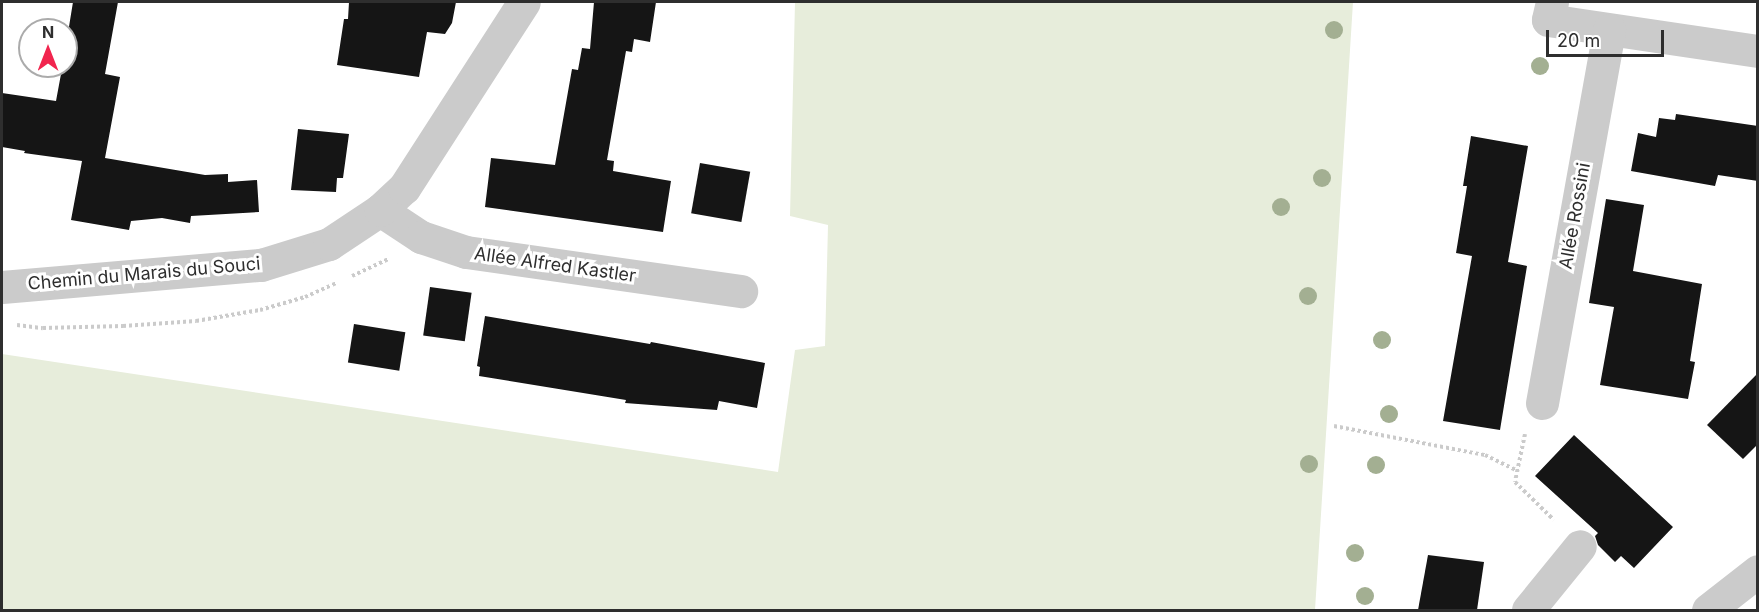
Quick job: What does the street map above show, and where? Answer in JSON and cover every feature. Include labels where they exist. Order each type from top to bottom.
[{"type":"street","name":"Chemin du Marais du Souci","points":[[2,287],[261,265],[329,244],[380,210],[404,188],[524,2]]},
{"type":"street","points":[[1551,2],[1548,20],[1758,51]]},
{"type":"street","name":"Allée Rossini","points":[[1542,402],[1609,30]]},
{"type":"street","name":"Allée Alfred Kastler","points":[[380,210],[421,237],[466,252],[741,291]]},
{"type":"street","points":[[1528,610],[1580,546]]},
{"type":"street","points":[[1708,610],[1758,571]]},
{"type":"path","points":[[1542,402],[1526,432],[1515,482],[1580,546]]},
{"type":"path","points":[[1334,426],[1485,455],[1516,470]]},
{"type":"green space","points":[[795,2],[1353,2],[1315,610],[2,610],[2,354],[778,472],[795,350],[825,346],[828,225],[790,216]]},
{"type":"building","points":[[73,2],[118,2],[105,74],[120,77],[105,158],[205,175],[228,174],[228,182],[257,180],[259,212],[191,216],[190,223],[162,218],[131,221],[129,230],[71,220],[82,161],[24,153],[25,151],[2,147],[2,93],[56,101],[61,78],[78,78],[78,18],[70,18]]},
{"type":"building","points":[[349,2],[456,2],[452,23],[445,34],[427,32],[419,77],[337,65],[344,19],[348,19]]},
{"type":"building","points":[[594,2],[656,2],[650,42],[634,39],[632,52],[626,51],[607,160],[614,161],[613,171],[671,181],[663,232],[485,207],[491,158],[555,165],[572,69],[578,70],[582,48],[590,49]]},
{"type":"building","points":[[1676,114],[1758,126],[1758,181],[1718,175],[1715,186],[1631,171],[1638,133],[1656,137],[1659,118],[1675,120]]},
{"type":"building","points":[[298,129],[349,134],[343,178],[337,178],[336,192],[291,190]]},
{"type":"building","points":[[1471,136],[1528,146],[1508,262],[1527,266],[1500,430],[1443,421],[1472,256],[1456,253],[1467,186],[1463,186]]},
{"type":"building","points":[[700,163],[750,172],[741,222],[691,213]]},
{"type":"building","points":[[1606,199],[1644,205],[1633,271],[1702,284],[1690,361],[1695,362],[1688,399],[1600,385],[1614,307],[1589,303]]},
{"type":"building","points":[[430,287],[472,293],[465,341],[423,336]]},
{"type":"building","points":[[485,316],[650,344],[651,342],[765,363],[757,408],[719,401],[717,410],[625,403],[626,400],[479,376],[480,367],[477,366]]},
{"type":"building","points":[[354,324],[405,332],[399,371],[348,363]]},
{"type":"building","points":[[1758,373],[1758,444],[1743,459],[1707,425]]},
{"type":"building","points":[[1574,435],[1673,527],[1634,568],[1621,556],[1615,562],[1598,545],[1595,536],[1598,533],[1535,476]]},
{"type":"building","points":[[1428,555],[1484,562],[1477,610],[1418,610]]}]
